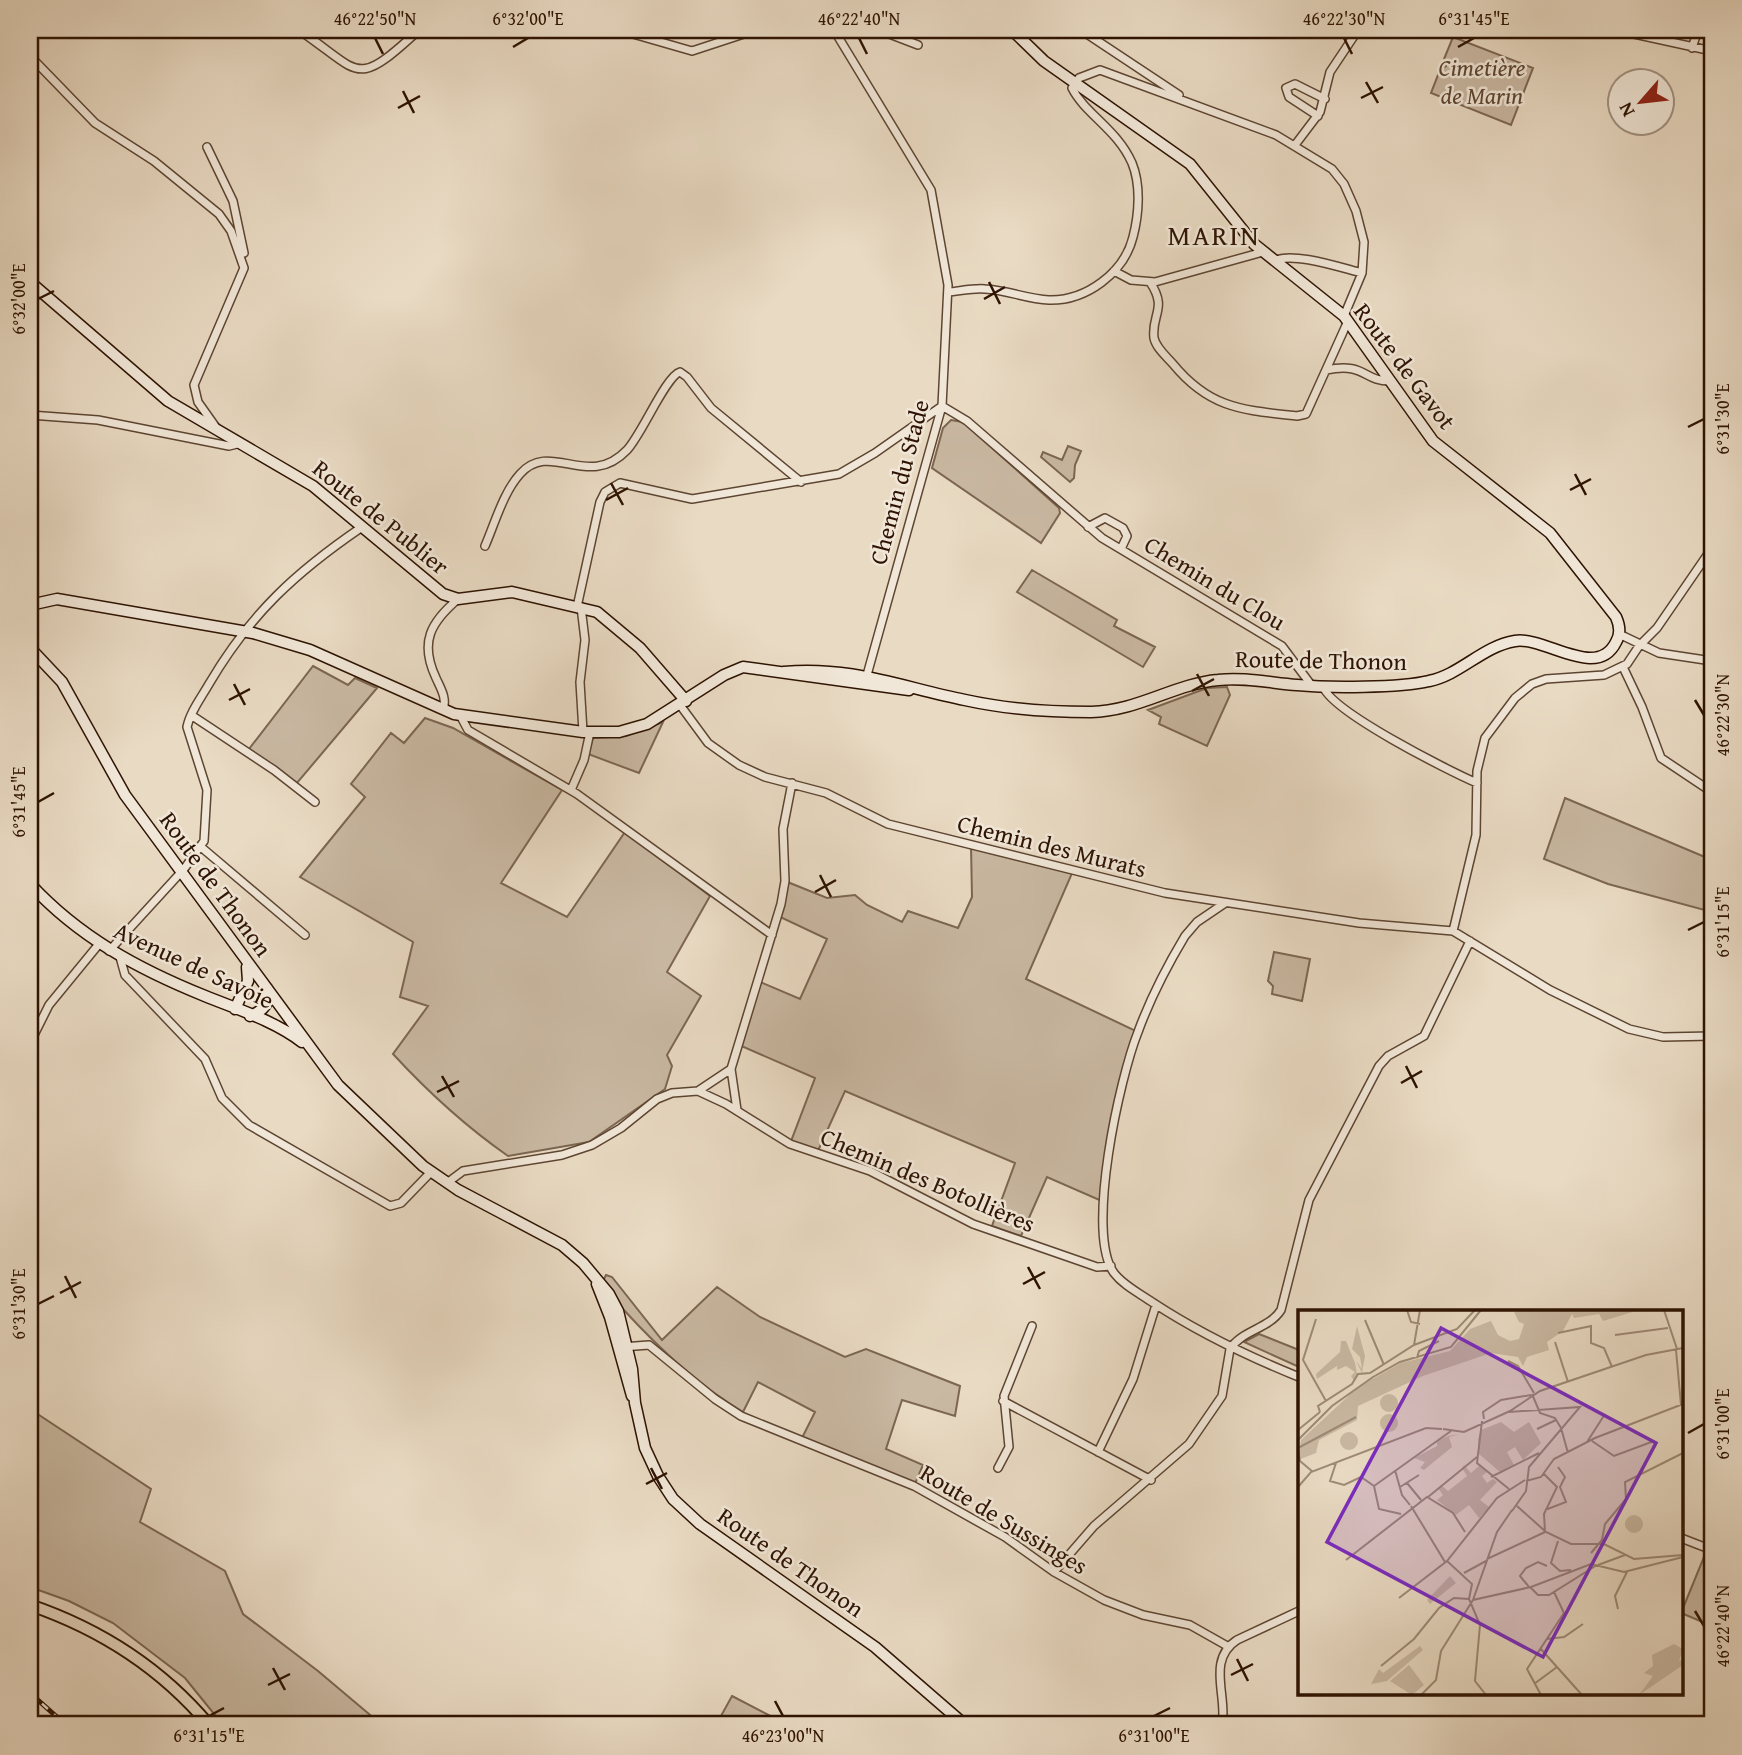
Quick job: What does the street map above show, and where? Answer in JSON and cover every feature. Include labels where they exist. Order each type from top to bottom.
[{"type":"main road","points":[[30,1605],[86,1628],[122,1649],[172,1686],[209,1725]]},
{"type":"street","points":[[299,30],[343,65],[361,70],[385,60],[419,30]]},
{"type":"street","points":[[574,30],[626,32],[692,51],[756,30]]},
{"type":"street","name":"Chemin du Stade","points":[[834,30],[931,190],[947,270],[942,406],[866,679]]},
{"type":"street","points":[[879,30],[918,45]]},
{"type":"street","name":"Route de Gavot","points":[[1012,30],[1044,61],[1182,157],[1263,252],[1346,319],[1441,448],[1550,533],[1612,612],[1618,623],[1619,634]]},
{"type":"street","points":[[1081,30],[1171,87],[1181,97]]},
{"type":"street","points":[[1295,145],[1318,116],[1325,99],[1329,72],[1358,30]]},
{"type":"street","points":[[1616,30],[1712,51]]},
{"type":"street","points":[[1692,48],[1698,30]]},
{"type":"street","points":[[30,56],[95,123],[154,161],[219,214],[231,231],[244,268]]},
{"type":"street","points":[[948,292],[988,289],[1034,298],[1062,299],[1094,288],[1114,271],[1132,242],[1138,192],[1135,171],[1128,155],[1110,128],[1074,92],[1074,81],[1086,73],[1100,70],[1181,97],[1295,145],[1328,165],[1344,184],[1362,232],[1362,273],[1310,409],[1303,415],[1238,409],[1220,403],[1187,382],[1157,345],[1154,334],[1160,305],[1150,282]]},
{"type":"street","points":[[1318,116],[1289,97],[1286,88],[1295,84],[1325,99]]},
{"type":"street","points":[[207,147],[235,208],[244,268],[195,379],[196,396],[215,426]]},
{"type":"street","points":[[1114,271],[1131,280],[1150,282],[1263,252]]},
{"type":"street","points":[[1274,261],[1279,258],[1307,260],[1362,273]]},
{"type":"street","name":"Route de Publier","points":[[30,282],[168,401],[215,426],[321,492],[443,594],[458,599],[506,592],[579,607],[610,620],[649,658],[683,703]]},
{"type":"street","points":[[1326,370],[1352,366],[1380,380],[1390,381]]},
{"type":"street","points":[[485,546],[510,488],[524,470],[541,461],[594,468],[610,465],[633,443],[652,415],[669,379],[680,372],[711,408],[801,482]]},
{"type":"street","points":[[571,790],[584,760],[587,732],[580,682],[585,640],[579,607],[600,502],[615,485],[626,483],[692,499],[801,482],[850,469],[942,406]]},
{"type":"street","name":"Chemin du Clou","points":[[942,406],[967,421],[1088,527],[1282,646],[1312,686]]},
{"type":"street","points":[[30,415],[98,420],[229,446],[242,443]]},
{"type":"street","name":"Chemin du Clou","points":[[1088,527],[1105,518],[1123,528],[1127,536],[1121,549]]},
{"type":"street","points":[[109,951],[181,873],[201,847],[205,834],[207,790],[187,731],[191,715],[243,631],[299,572],[362,527]]},
{"type":"street","points":[[1712,548],[1657,628],[1623,667],[1604,675],[1546,679],[1526,687],[1482,743],[1477,783],[1476,835],[1453,931],[1550,990],[1629,1029],[1663,1037],[1712,1036]]},
{"type":"street","name":"Route de Thonon","points":[[30,605],[48,599],[64,600],[243,631],[317,653],[443,710],[460,715],[587,732],[638,728],[736,669],[756,666],[814,679],[866,679],[1006,707],[1092,712],[1135,706],[1219,680],[1312,686],[1432,681],[1495,648],[1522,640],[1541,643],[1580,657],[1597,658],[1612,649],[1619,634]]},
{"type":"street","points":[[443,710],[446,701],[431,667],[430,633],[435,620],[458,599]]},
{"type":"street","points":[[1619,634],[1639,646],[1679,658],[1712,661]]},
{"type":"street","name":"Route de Thonon","points":[[30,648],[62,682],[115,780],[181,873],[312,1053],[362,1110],[430,1172],[554,1240],[577,1257],[614,1302],[635,1403],[654,1470],[684,1510],[875,1647],[965,1725]]},
{"type":"street","points":[[1623,667],[1643,707],[1661,758],[1712,792]]},
{"type":"street","points":[[1323,686],[1331,699],[1402,745],[1432,763],[1477,783]]},
{"type":"street","name":"Chemin des Murats","points":[[683,703],[699,733],[724,755],[758,775],[826,793],[881,822],[905,830],[1154,891],[1359,923],[1453,931]]},
{"type":"street","points":[[191,715],[315,802]]},
{"type":"street","points":[[460,715],[468,730],[571,790],[772,935]]},
{"type":"street","points":[[738,1111],[731,1069],[776,922],[784,887],[783,829],[792,783]]},
{"type":"street","points":[[201,847],[305,935]]},
{"type":"street","name":"Avenue de Savoie","points":[[30,884],[66,919],[109,951],[295,1037],[312,1053]]},
{"type":"street","points":[[1226,903],[1197,922],[1185,936],[1134,1042],[1105,1172],[1106,1239],[1111,1266],[1127,1285],[1230,1349],[1298,1377]]},
{"type":"street","points":[[1054,1572],[1094,1527],[1184,1450],[1215,1410],[1224,1389],[1230,1349],[1238,1340],[1275,1318],[1281,1310],[1304,1217],[1313,1192],[1379,1066],[1388,1056],[1424,1036],[1470,941]]},
{"type":"street","points":[[30,1042],[50,1004],[99,944]]},
{"type":"street","points":[[120,957],[125,975],[205,1059],[222,1098],[253,1128],[390,1206],[401,1203],[430,1172]]},
{"type":"street","points":[[235,1009],[248,981],[244,960]]},
{"type":"street","points":[[250,1016],[267,1004],[267,988]]},
{"type":"street","points":[[447,1183],[463,1171],[581,1149],[612,1134],[664,1096],[698,1091],[731,1069]]},
{"type":"street","name":"Chemin des Botollières","points":[[698,1091],[738,1111],[790,1144],[870,1171],[973,1224],[1097,1267],[1111,1266]]},
{"type":"street","points":[[1098,1452],[1129,1388],[1156,1305]]},
{"type":"street","points":[[999,1468],[1009,1447],[1003,1401],[1032,1326]]},
{"type":"street","name":"Route de Sussinges","points":[[622,1347],[649,1345],[735,1412],[914,1486],[1005,1537],[1054,1572],[1111,1604],[1143,1615],[1190,1625],[1229,1647]]},
{"type":"street","points":[[1003,1401],[1151,1480]]},
{"type":"street","points":[[1682,1538],[1712,1550]]},
{"type":"street","points":[[1222,1725],[1219,1675],[1229,1647],[1237,1640],[1298,1611]]},
{"type":"street","points":[[30,1720],[36,1725]]},
{"type":"green space","name":"Cimetière de Marin","points":[[1453,37],[1533,68],[1511,125],[1431,93],[1440,70],[1446,66],[1444,59]]},
{"type":"green space","points":[[951,420],[963,422],[1059,508],[1060,513],[1041,543],[932,468],[943,428]]},
{"type":"green space","points":[[1068,446],[1081,451],[1075,465],[1074,478],[1070,482],[1041,457],[1043,452],[1062,460]]},
{"type":"green space","points":[[1032,570],[1117,620],[1114,626],[1155,647],[1143,667],[1017,592]]},
{"type":"green space","points":[[313,666],[348,685],[355,678],[377,688],[297,783],[249,749]]},
{"type":"green space","points":[[1227,687],[1230,695],[1207,746],[1159,724],[1161,717],[1148,710],[1207,688]]},
{"type":"green space","points":[[425,718],[453,728],[562,790],[501,883],[567,917],[625,832],[710,896],[667,972],[701,996],[667,1055],[672,1066],[665,1089],[589,1142],[508,1156],[448,1108],[393,1054],[428,1006],[400,997],[413,942],[300,877],[365,797],[351,784],[391,733],[404,743]]},
{"type":"green space","points":[[663,722],[639,773],[588,754],[593,738],[626,736]]},
{"type":"green space","points":[[1565,798],[1712,860],[1712,912],[1608,884],[1544,859]]},
{"type":"green space","points":[[971,846],[1073,871],[1026,979],[1138,1032],[1107,1162],[1104,1202],[1047,1177],[1021,1236],[992,1226],[1015,1163],[845,1091],[817,1153],[790,1144],[815,1078],[739,1045],[758,981],[800,999],[827,939],[778,916],[785,881],[827,898],[855,895],[867,905],[902,922],[908,911],[958,928],[972,897]]},
{"type":"green space","points":[[1274,952],[1310,959],[1302,1001],[1272,994],[1273,986],[1268,981]]},
{"type":"green space","points":[[606,1275],[612,1277],[662,1340],[717,1287],[760,1317],[845,1357],[866,1349],[960,1386],[955,1416],[902,1400],[886,1449],[923,1465],[914,1486],[801,1440],[815,1412],[758,1382],[743,1412],[725,1401],[676,1362],[634,1321],[603,1281]]},
{"type":"green space","points":[[1259,1334],[1298,1350],[1298,1367],[1244,1342]]},
{"type":"green space","points":[[30,1409],[151,1489],[140,1522],[225,1571],[243,1614],[318,1671],[382,1725],[223,1725],[185,1678],[113,1623],[69,1601],[30,1587]]},
{"type":"green space","points":[[1706,1552],[1712,1554],[1712,1626],[1682,1613]]},
{"type":"green space","points":[[732,1696],[788,1725],[716,1725]]},
{"type":"railway","points":[[30,1693],[66,1725]]},
{"type":"district","name":"MARIN","points":[[1214,234]]}]
